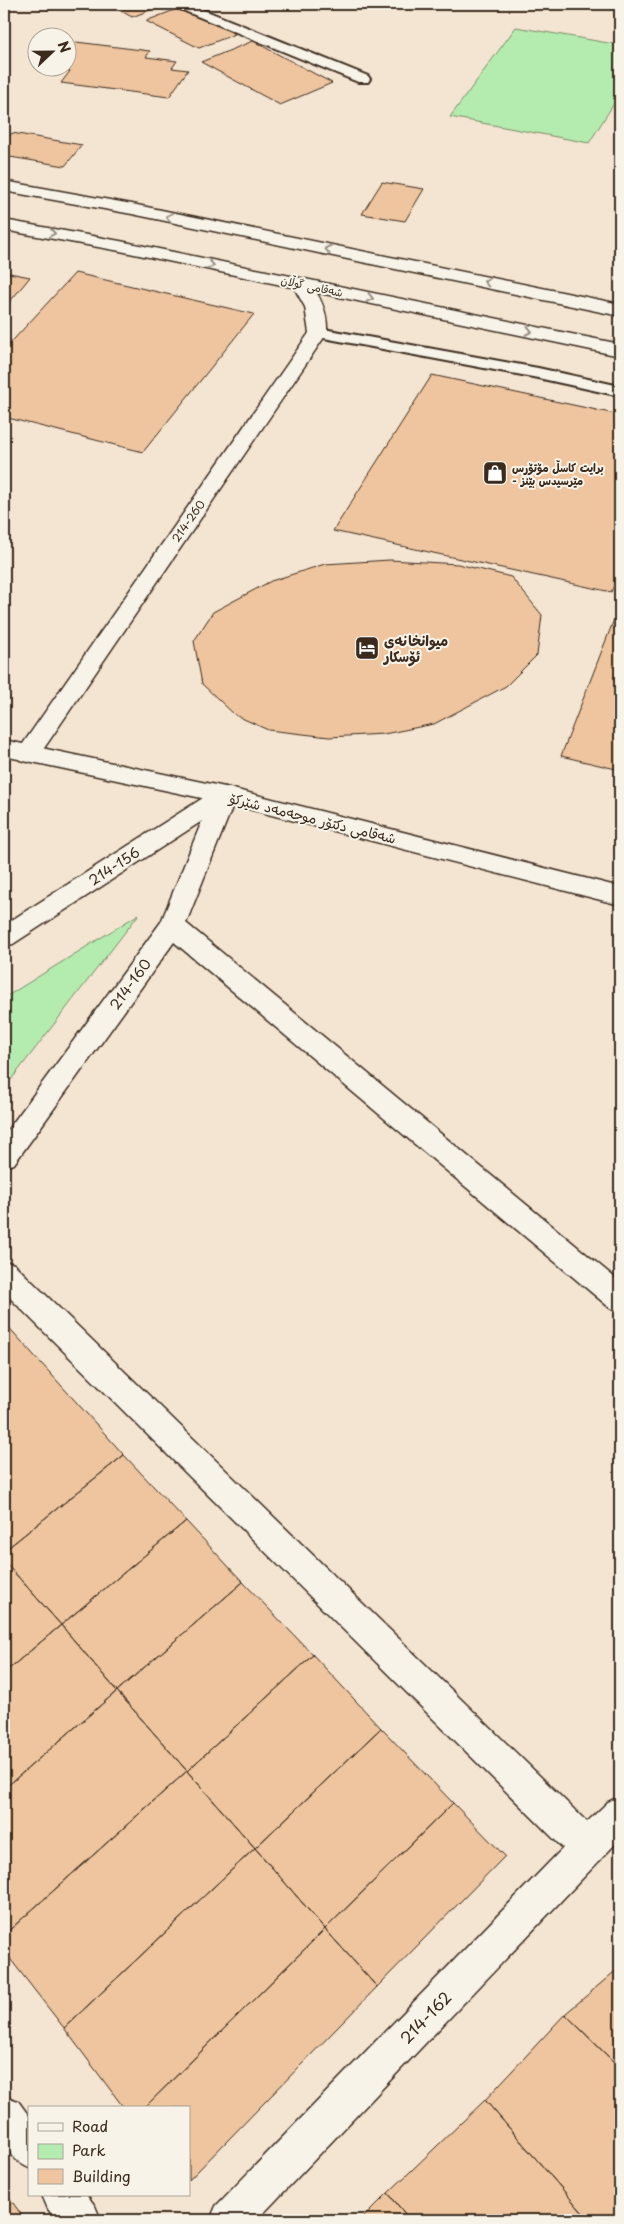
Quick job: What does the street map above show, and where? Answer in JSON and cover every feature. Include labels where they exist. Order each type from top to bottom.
[{"type":"street","points":[[4,186],[132,209],[620,310]]},
{"type":"street","name":"شەقامی گوڵان","points":[[4,224],[120,246],[620,350]]},
{"type":"street","points":[[301,284],[314,302],[319,318],[318,333]]},
{"type":"street","name":"214-260","points":[[28,754],[318,333]]},
{"type":"street","name":"شەقامی دکتۆر موحەمەد شێرکۆ","points":[[4,748],[225,795],[620,896]]},
{"type":"street","name":"214-160","points":[[4,1156],[172,926],[225,795]]},
{"type":"street","name":"214-156","points":[[4,937],[225,795]]},
{"type":"street","points":[[172,926],[620,1299]]},
{"type":"street","points":[[4,1273],[588,1848]]},
{"type":"street","name":"214-162","points":[[230,2220],[620,1814]]},
{"type":"street","points":[[4,2115],[28,2148]]},
{"type":"street","points":[[63,2196],[81,2220]]},
{"type":"lane","points":[[179,4],[363,79]]},
{"type":"lane","points":[[318,333],[538,373],[620,391]]},
{"type":"green space","points":[[516,27],[620,45],[620,94],[589,143],[450,117]]},
{"type":"green space","points":[[139,914],[4,1089],[4,998]]},
{"type":"building","points":[[108,4],[157,4],[161,6],[132,17]]},
{"type":"building","points":[[182,7],[235,34],[199,48],[146,21]]},
{"type":"building","points":[[253,41],[332,83],[280,105],[201,62]]},
{"type":"building","points":[[78,42],[150,51],[146,57],[177,61],[172,68],[188,70],[169,97],[61,83],[65,78],[78,78]]},
{"type":"building","points":[[12,133],[82,145],[65,166],[4,156],[4,142]]},
{"type":"building","points":[[382,182],[424,189],[405,221],[362,214]]},
{"type":"building","points":[[4,272],[30,277],[4,309]]},
{"type":"building","points":[[75,273],[254,314],[143,452],[4,417],[4,350]]},
{"type":"building","name":"برایت کاسڵ مۆتۆرس - مێرسیدس بێنز","points":[[432,375],[620,415],[620,574],[611,592],[333,531]]},
{"type":"building","name":"میوانخانەی ئۆسکار","points":[[390,560],[458,564],[511,577],[542,615],[537,655],[506,686],[434,724],[384,734],[329,737],[268,730],[235,715],[202,684],[194,641],[213,612],[271,581],[325,564]]},
{"type":"building","points":[[620,604],[620,770],[561,756]]},
{"type":"building","points":[[4,1322],[124,1455],[4,1551]]},
{"type":"building","points":[[124,1455],[186,1521],[61,1625],[4,1561],[4,1551]]},
{"type":"building","points":[[186,1521],[243,1582],[117,1691],[61,1625]]},
{"type":"building","points":[[4,1561],[61,1625],[4,1673]]},
{"type":"building","points":[[243,1582],[313,1655],[187,1771],[117,1691]]},
{"type":"building","points":[[61,1625],[117,1691],[4,1789],[4,1673]]},
{"type":"building","points":[[313,1655],[381,1728],[255,1848],[187,1771]]},
{"type":"building","points":[[117,1691],[187,1771],[4,1935],[4,1789]]},
{"type":"building","points":[[381,1728],[453,1803],[325,1929],[255,1848]]},
{"type":"building","points":[[187,1771],[255,1848],[64,2028],[4,1951],[4,1935]]},
{"type":"building","points":[[453,1803],[505,1856],[377,1987],[325,1929]]},
{"type":"building","points":[[255,1848],[325,1929],[146,2106],[122,2106],[64,2028]]},
{"type":"building","points":[[325,1929],[377,1987],[190,2179],[190,2106],[146,2106]]},
{"type":"building","points":[[620,1967],[620,2068],[565,2014]]},
{"type":"building","points":[[565,2014],[620,2068],[620,2220],[589,2220],[485,2100]]},
{"type":"building","points":[[485,2100],[589,2220],[410,2220],[388,2193]]},
{"type":"building","points":[[4,2190],[25,2220],[4,2220]]},
{"type":"building","points":[[388,2193],[410,2220],[361,2220]]},
{"type":"place","name":"برایت کاسڵ مۆتۆرس - مێرسیدس بێنز","points":[[495,473]]},
{"type":"place","name":"میوانخانەی ئۆسکار","points":[[367,648]]}]
